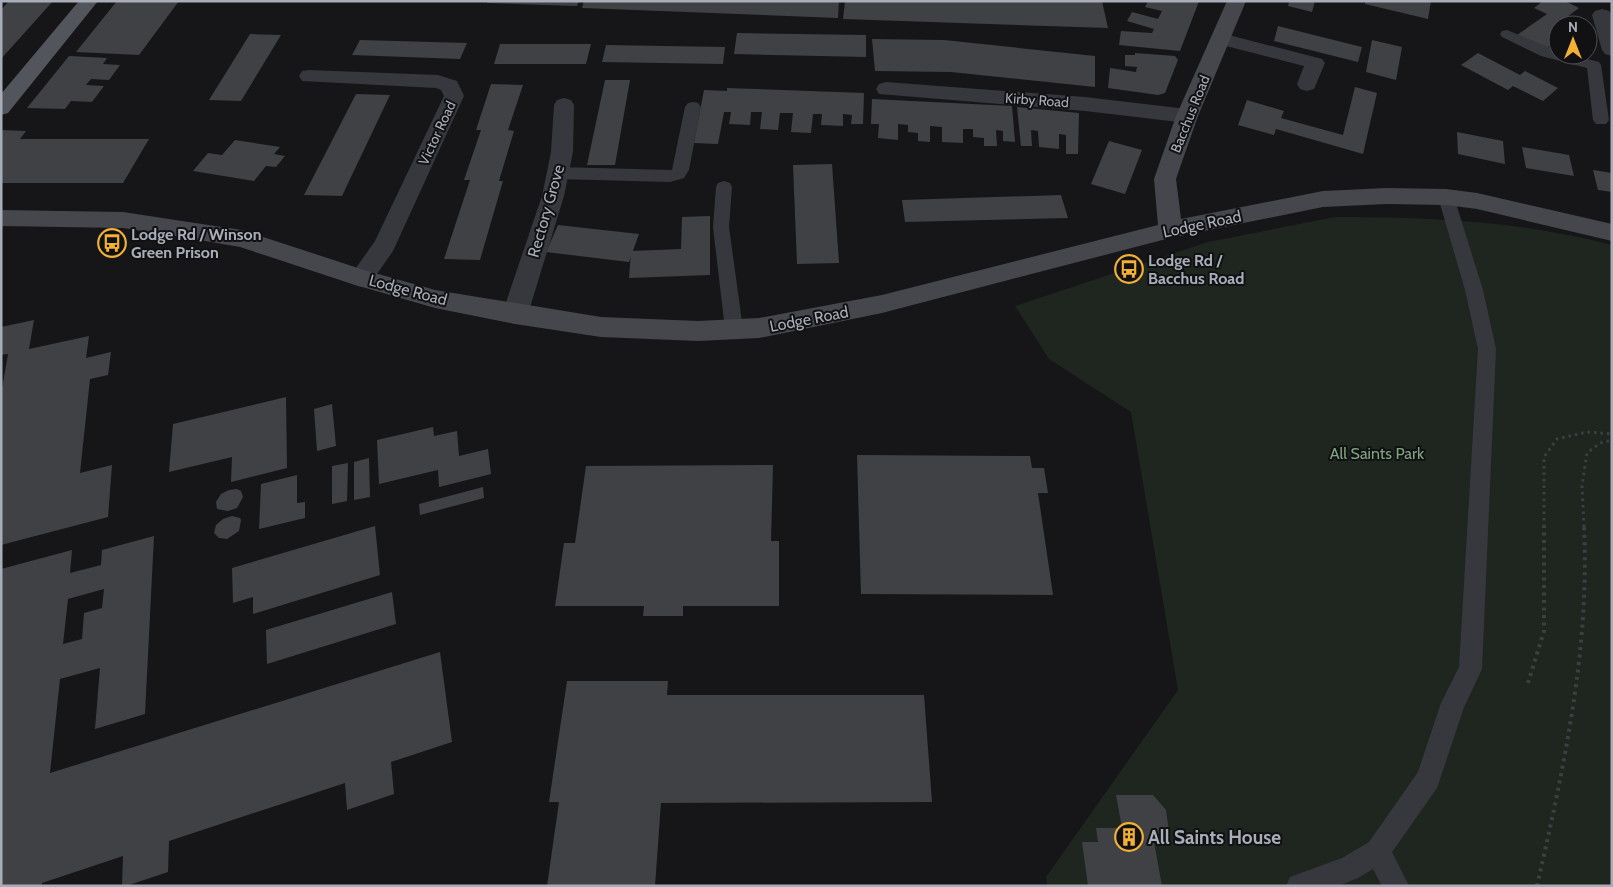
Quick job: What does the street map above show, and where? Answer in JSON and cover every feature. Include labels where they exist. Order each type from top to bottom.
[{"type":"main road","points":[[1,108],[89,1]]},
{"type":"street","name":"Bacchus Road","points":[[1170,230],[1165,179],[1187,116],[1236,1]]},
{"type":"street","points":[[1602,15],[1612,50]]},
{"type":"street","points":[[1221,39],[1315,63],[1307,84]]},
{"type":"street","name":"Victor Road","points":[[308,77],[438,82],[450,86],[454,96],[385,246],[361,278]]},
{"type":"street","name":"Kirby Road","points":[[886,89],[1085,104],[1187,116]]},
{"type":"street","name":"Rectory Grove","points":[[515,314],[552,196],[562,152],[564,105]]},
{"type":"street","name":"Lodge Road","points":[[1,218],[123,220],[182,229],[242,239],[361,278],[435,298],[515,314],[601,327],[698,331],[759,328],[882,304],[1170,230],[1323,199],[1386,196],[1446,197],[1477,201],[1612,234]]},
{"type":"lane","points":[[1507,34],[1546,53],[1603,63],[1601,120]]},
{"type":"lane","points":[[557,174],[670,176],[678,174],[681,170],[693,107]]},
{"type":"lane","points":[[724,187],[721,227],[734,330]]},
{"type":"lane","points":[[1298,886],[1349,869],[1378,851],[1428,780],[1453,704],[1470,669],[1488,349],[1474,290],[1446,197]]},
{"type":"lane","points":[[1378,851],[1396,886]]},
{"type":"path","points":[[1528,683],[1544,631],[1544,457],[1557,439],[1587,432],[1612,434]]},
{"type":"path","points":[[1537,886],[1563,770],[1579,672],[1586,566],[1582,486],[1587,453],[1600,443],[1612,440]]},
{"type":"green space","name":"All Saints Park","points":[[1335,217],[1475,222],[1544,230],[1612,245],[1612,886],[1047,886],[1046,877],[1178,690],[1131,412],[1049,359],[1015,306],[1208,242]]},
{"type":"building","points":[[9,1],[53,1],[1,59],[1,10]]},
{"type":"building","points":[[117,1],[179,1],[139,55],[76,52]]},
{"type":"building","points":[[487,1],[579,1],[577,6],[487,3]]},
{"type":"building","points":[[584,1],[839,1],[838,18],[582,8]]},
{"type":"building","points":[[845,1],[1102,1],[1108,28],[843,19]]},
{"type":"building","points":[[1148,1],[1199,1],[1180,51],[1119,45],[1121,31],[1152,33],[1154,29],[1127,21],[1132,12],[1158,19],[1162,11],[1145,7]]},
{"type":"building","points":[[1289,1],[1315,1],[1312,12],[1288,6]]},
{"type":"building","points":[[1365,1],[1431,1],[1428,19],[1365,4]]},
{"type":"building","points":[[1543,1],[1565,1],[1579,8],[1570,15],[1548,15],[1548,47],[1545,49],[1517,35],[1547,14],[1534,8]]},
{"type":"building","points":[[1278,26],[1362,47],[1358,62],[1274,41]]},
{"type":"building","points":[[737,33],[866,35],[866,57],[734,54]]},
{"type":"building","points":[[250,34],[281,35],[241,101],[209,100]]},
{"type":"building","points":[[872,39],[944,40],[1095,56],[1095,87],[951,72],[875,71]]},
{"type":"building","points":[[360,40],[467,43],[460,59],[352,55]]},
{"type":"building","points":[[1372,40],[1402,47],[1396,80],[1366,72]]},
{"type":"building","points":[[500,44],[591,44],[586,64],[494,64]]},
{"type":"building","points":[[606,45],[725,47],[723,64],[602,62]]},
{"type":"building","points":[[1135,53],[1175,56],[1178,60],[1165,93],[1158,95],[1108,88],[1110,68],[1136,72],[1137,67],[1125,66],[1125,55],[1135,55]]},
{"type":"building","points":[[1478,53],[1520,75],[1525,71],[1558,88],[1543,101],[1513,86],[1508,90],[1461,65]]},
{"type":"building","points":[[69,56],[107,58],[103,64],[120,65],[109,80],[91,79],[86,85],[104,86],[92,102],[71,101],[65,109],[27,108]]},
{"type":"building","points":[[605,80],[630,80],[615,165],[587,165]]},
{"type":"building","points":[[491,84],[523,85],[508,130],[514,131],[499,181],[503,181],[480,260],[444,259],[470,180],[464,180],[481,130],[476,130]]},
{"type":"building","points":[[1355,87],[1377,93],[1363,154],[1276,129],[1274,135],[1238,125],[1247,100],[1284,111],[1281,118],[1343,135]]},
{"type":"building","points":[[727,88],[864,93],[863,124],[851,124],[852,115],[843,114],[843,126],[821,125],[822,114],[813,114],[811,133],[791,132],[793,113],[780,113],[778,130],[760,129],[762,112],[751,112],[750,125],[729,124],[731,112],[724,112],[718,144],[694,143],[704,90],[727,91]]},
{"type":"building","points":[[356,94],[390,95],[342,196],[304,195]]},
{"type":"building","points":[[872,99],[1012,106],[1015,142],[1003,141],[1003,131],[996,130],[997,146],[984,146],[984,138],[973,137],[973,129],[963,129],[963,143],[942,142],[942,127],[930,126],[930,142],[918,141],[918,133],[908,132],[908,125],[898,124],[898,140],[878,138],[879,124],[871,124]]},
{"type":"building","points":[[1017,107],[1079,113],[1078,154],[1066,154],[1066,135],[1059,134],[1059,149],[1039,147],[1038,131],[1031,130],[1032,146],[1021,146]]},
{"type":"building","points":[[1,130],[26,131],[20,139],[149,139],[123,183],[1,183]]},
{"type":"building","points":[[1457,132],[1503,141],[1505,164],[1458,154]]},
{"type":"building","points":[[235,140],[280,147],[274,154],[285,156],[276,167],[266,166],[254,181],[193,171],[208,153],[222,155]]},
{"type":"building","points":[[1109,141],[1142,150],[1125,194],[1091,184]]},
{"type":"building","points":[[1522,147],[1569,155],[1574,176],[1526,168]]},
{"type":"building","points":[[832,164],[839,263],[797,264],[793,165]]},
{"type":"building","points":[[1593,170],[1612,173],[1612,192],[1598,190]]},
{"type":"building","points":[[1061,195],[1068,218],[905,222],[902,200]]},
{"type":"building","points":[[710,216],[710,275],[629,278],[631,251],[681,249],[682,217]]},
{"type":"building","points":[[558,225],[639,234],[629,262],[546,252]]},
{"type":"building","points":[[34,320],[29,349],[89,336],[86,358],[111,352],[108,375],[90,379],[80,473],[112,465],[108,517],[1,545],[1,394],[8,354],[1,355],[1,327]]},
{"type":"building","points":[[286,397],[287,468],[231,482],[232,457],[169,472],[173,424]]},
{"type":"building","points":[[332,404],[336,446],[317,451],[314,409]]},
{"type":"building","points":[[433,427],[434,436],[457,431],[459,456],[488,449],[491,474],[439,487],[438,470],[379,484],[377,440]]},
{"type":"building","points":[[857,455],[1030,456],[1032,468],[1044,468],[1048,493],[1038,493],[1053,595],[861,594]]},
{"type":"building","points":[[369,458],[370,497],[354,500],[354,462]]},
{"type":"building","points":[[348,463],[347,501],[332,504],[332,466]]},
{"type":"building","points":[[773,465],[771,541],[779,541],[779,606],[683,606],[683,616],[643,616],[644,606],[555,606],[564,543],[575,543],[586,466]]},
{"type":"building","points":[[297,475],[297,503],[305,502],[305,518],[259,529],[261,484]]},
{"type":"building","points":[[483,487],[484,498],[420,515],[419,504]]},
{"type":"building","points":[[237,489],[241,491],[243,497],[237,508],[228,511],[217,509],[216,502],[221,494]]},
{"type":"building","points":[[232,516],[241,520],[239,531],[227,539],[219,538],[214,533],[216,525],[223,519]]},
{"type":"building","points":[[375,526],[380,575],[253,614],[253,597],[233,603],[232,568]]},
{"type":"building","points":[[154,536],[145,714],[95,729],[100,668],[60,679],[50,773],[440,652],[452,742],[391,762],[394,794],[347,810],[345,783],[169,841],[168,872],[126,886],[122,886],[123,856],[42,883],[42,886],[1,886],[1,569],[72,550],[70,573],[101,565],[102,550]],"holes":[[[104,589],[102,608],[84,613],[82,639],[63,644],[68,599]]]},
{"type":"building","points":[[392,592],[396,624],[267,664],[266,630]]},
{"type":"building","points":[[567,681],[668,681],[667,695],[924,695],[932,802],[661,803],[655,886],[547,886],[559,802],[549,802]]},
{"type":"building","name":"All Saints House","points":[[1116,795],[1153,795],[1166,810],[1169,831],[1154,842],[1162,886],[1088,886],[1082,842],[1098,842],[1096,828],[1122,828]]},
{"type":"place","name":"Lodge Rd / Winson Green Prison","points":[[112,243]]},
{"type":"place","name":"Lodge Rd / Bacchus Road","points":[[1129,269]]},
{"type":"place","name":"All Saints House","points":[[1129,837]]}]
